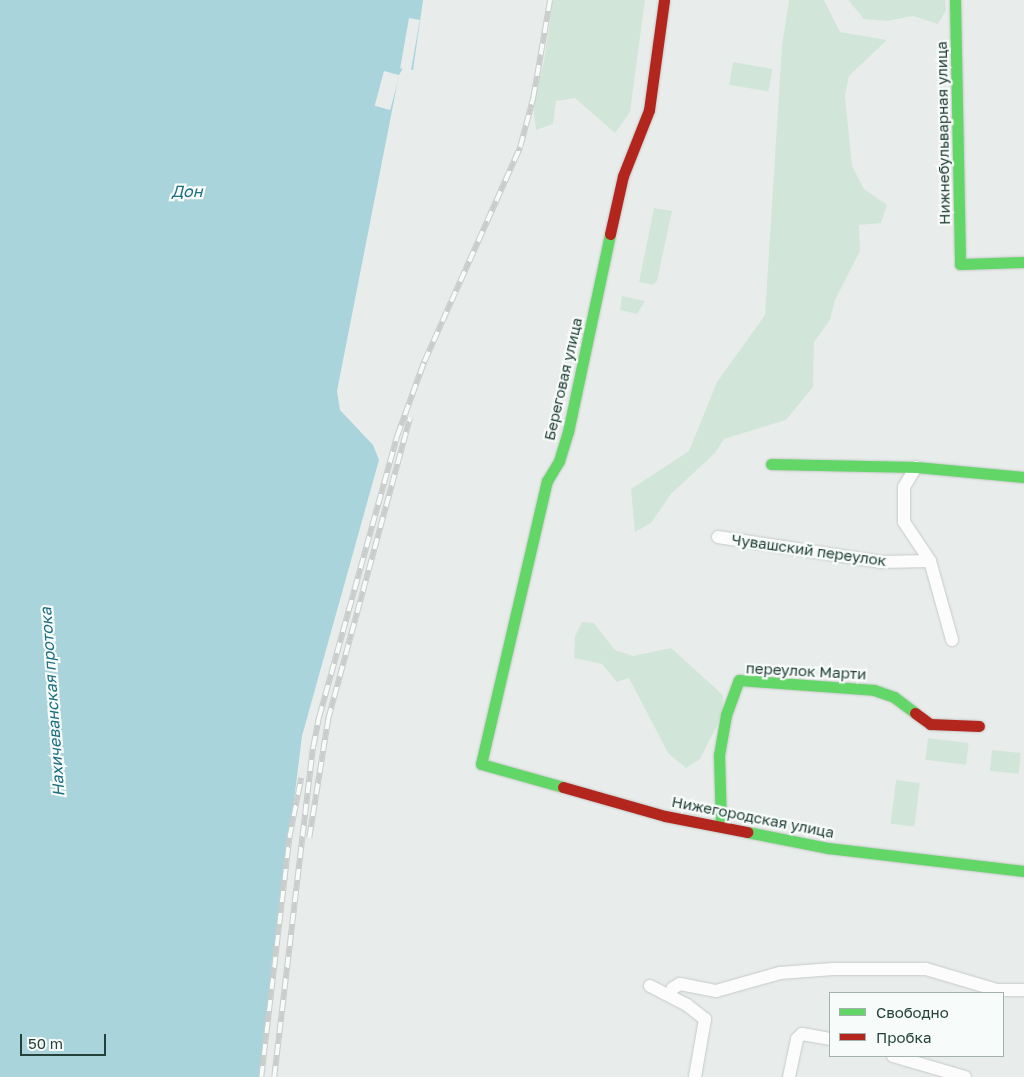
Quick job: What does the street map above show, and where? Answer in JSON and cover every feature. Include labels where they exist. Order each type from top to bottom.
[{"type":"street","name":"Береговая улица","points":[[481,764],[547,481],[559,461],[568,432],[623,176],[649,110],[664,0]]},
{"type":"street","name":"Нижнебульварная улица","points":[[955,0],[960,264],[1024,262]]},
{"type":"street","points":[[771,464],[916,466],[1024,477]]},
{"type":"street","points":[[916,466],[904,486],[904,522],[930,561],[952,640]]},
{"type":"street","name":"Чувашский переулок","points":[[718,537],[881,562],[930,561]]},
{"type":"street","name":"переулок Марти","points":[[721,826],[719,755],[726,715],[739,680],[874,690],[894,697],[930,724],[979,726]]},
{"type":"street","name":"Нижегородская улица","points":[[481,764],[665,816],[828,848],[1024,871]]},
{"type":"street","points":[[669,995],[673,988],[680,984],[716,991],[780,973],[843,968],[926,970],[997,990],[1024,990]]},
{"type":"street","points":[[650,986],[669,995],[705,1020],[695,1077]]},
{"type":"street","points":[[789,1077],[797,1039],[802,1034],[829,1039]]},
{"type":"street","points":[[896,1057],[965,1077]]},
{"type":"green space","points":[[553,0],[645,0],[630,112],[615,133],[575,98],[556,101],[553,124],[536,130],[533,105],[544,61]]},
{"type":"green space","points":[[789,0],[824,0],[840,32],[887,40],[849,76],[845,96],[852,166],[864,189],[887,205],[881,223],[859,225],[860,251],[835,300],[830,320],[814,342],[813,387],[786,420],[724,439],[715,453],[671,494],[651,523],[635,532],[631,489],[689,451],[717,382],[765,315],[782,46]]},
{"type":"green space","points":[[848,0],[945,0],[946,10],[938,24],[913,16],[887,21],[864,19]]},
{"type":"green space","points":[[733,62],[772,69],[768,92],[729,85]]},
{"type":"green space","points":[[654,208],[672,211],[657,281],[653,285],[639,282]]},
{"type":"green space","points":[[622,296],[645,301],[637,314],[620,310]]},
{"type":"green space","points":[[582,622],[594,623],[615,650],[633,656],[671,648],[723,695],[723,714],[700,759],[686,768],[668,753],[629,678],[617,682],[602,664],[574,658],[575,636]]},
{"type":"green space","points":[[928,738],[969,743],[966,765],[925,760]]},
{"type":"green space","points":[[992,750],[1021,753],[1019,774],[990,771]]},
{"type":"green space","points":[[896,780],[920,783],[914,827],[891,824]]},
{"type":"water","name":"Дон","points":[[0,0],[423,0],[413,70],[403,68],[399,75],[337,391],[340,410],[373,445],[379,460],[302,736],[260,1077],[0,1077]]},
{"type":"pier","points":[[409,18],[420,20],[411,70],[400,68]]},
{"type":"pier","points":[[384,71],[399,75],[390,110],[375,106]]},
{"type":"railway","points":[[274,1077],[313,747],[319,717],[397,436],[424,362],[520,147],[533,98],[550,0]]},
{"type":"railway","points":[[309,838],[328,719],[410,418]]},
{"type":"railway","points":[[261,1077],[289,838],[301,778]]},
{"type":"traffic: fast","points":[[955,0],[960,264],[1024,262]]},
{"type":"traffic: fast","points":[[563,787],[481,764],[547,481],[559,461],[568,432],[610,234]]},
{"type":"traffic: fast","points":[[771,464],[916,467],[1024,477]]},
{"type":"traffic: fast","points":[[721,826],[719,755],[726,715],[739,680],[874,690],[894,697],[915,713]]},
{"type":"traffic: fast","points":[[747,832],[828,848],[1024,871]]},
{"type":"traffic: jam","points":[[610,234],[623,176],[649,110],[664,0]]},
{"type":"traffic: jam","points":[[915,713],[930,724],[979,726]]},
{"type":"traffic: jam","points":[[563,787],[665,816],[747,832]]},
{"type":"water label","name":"Нахичеванская протока","points":[[52,702]]}]
